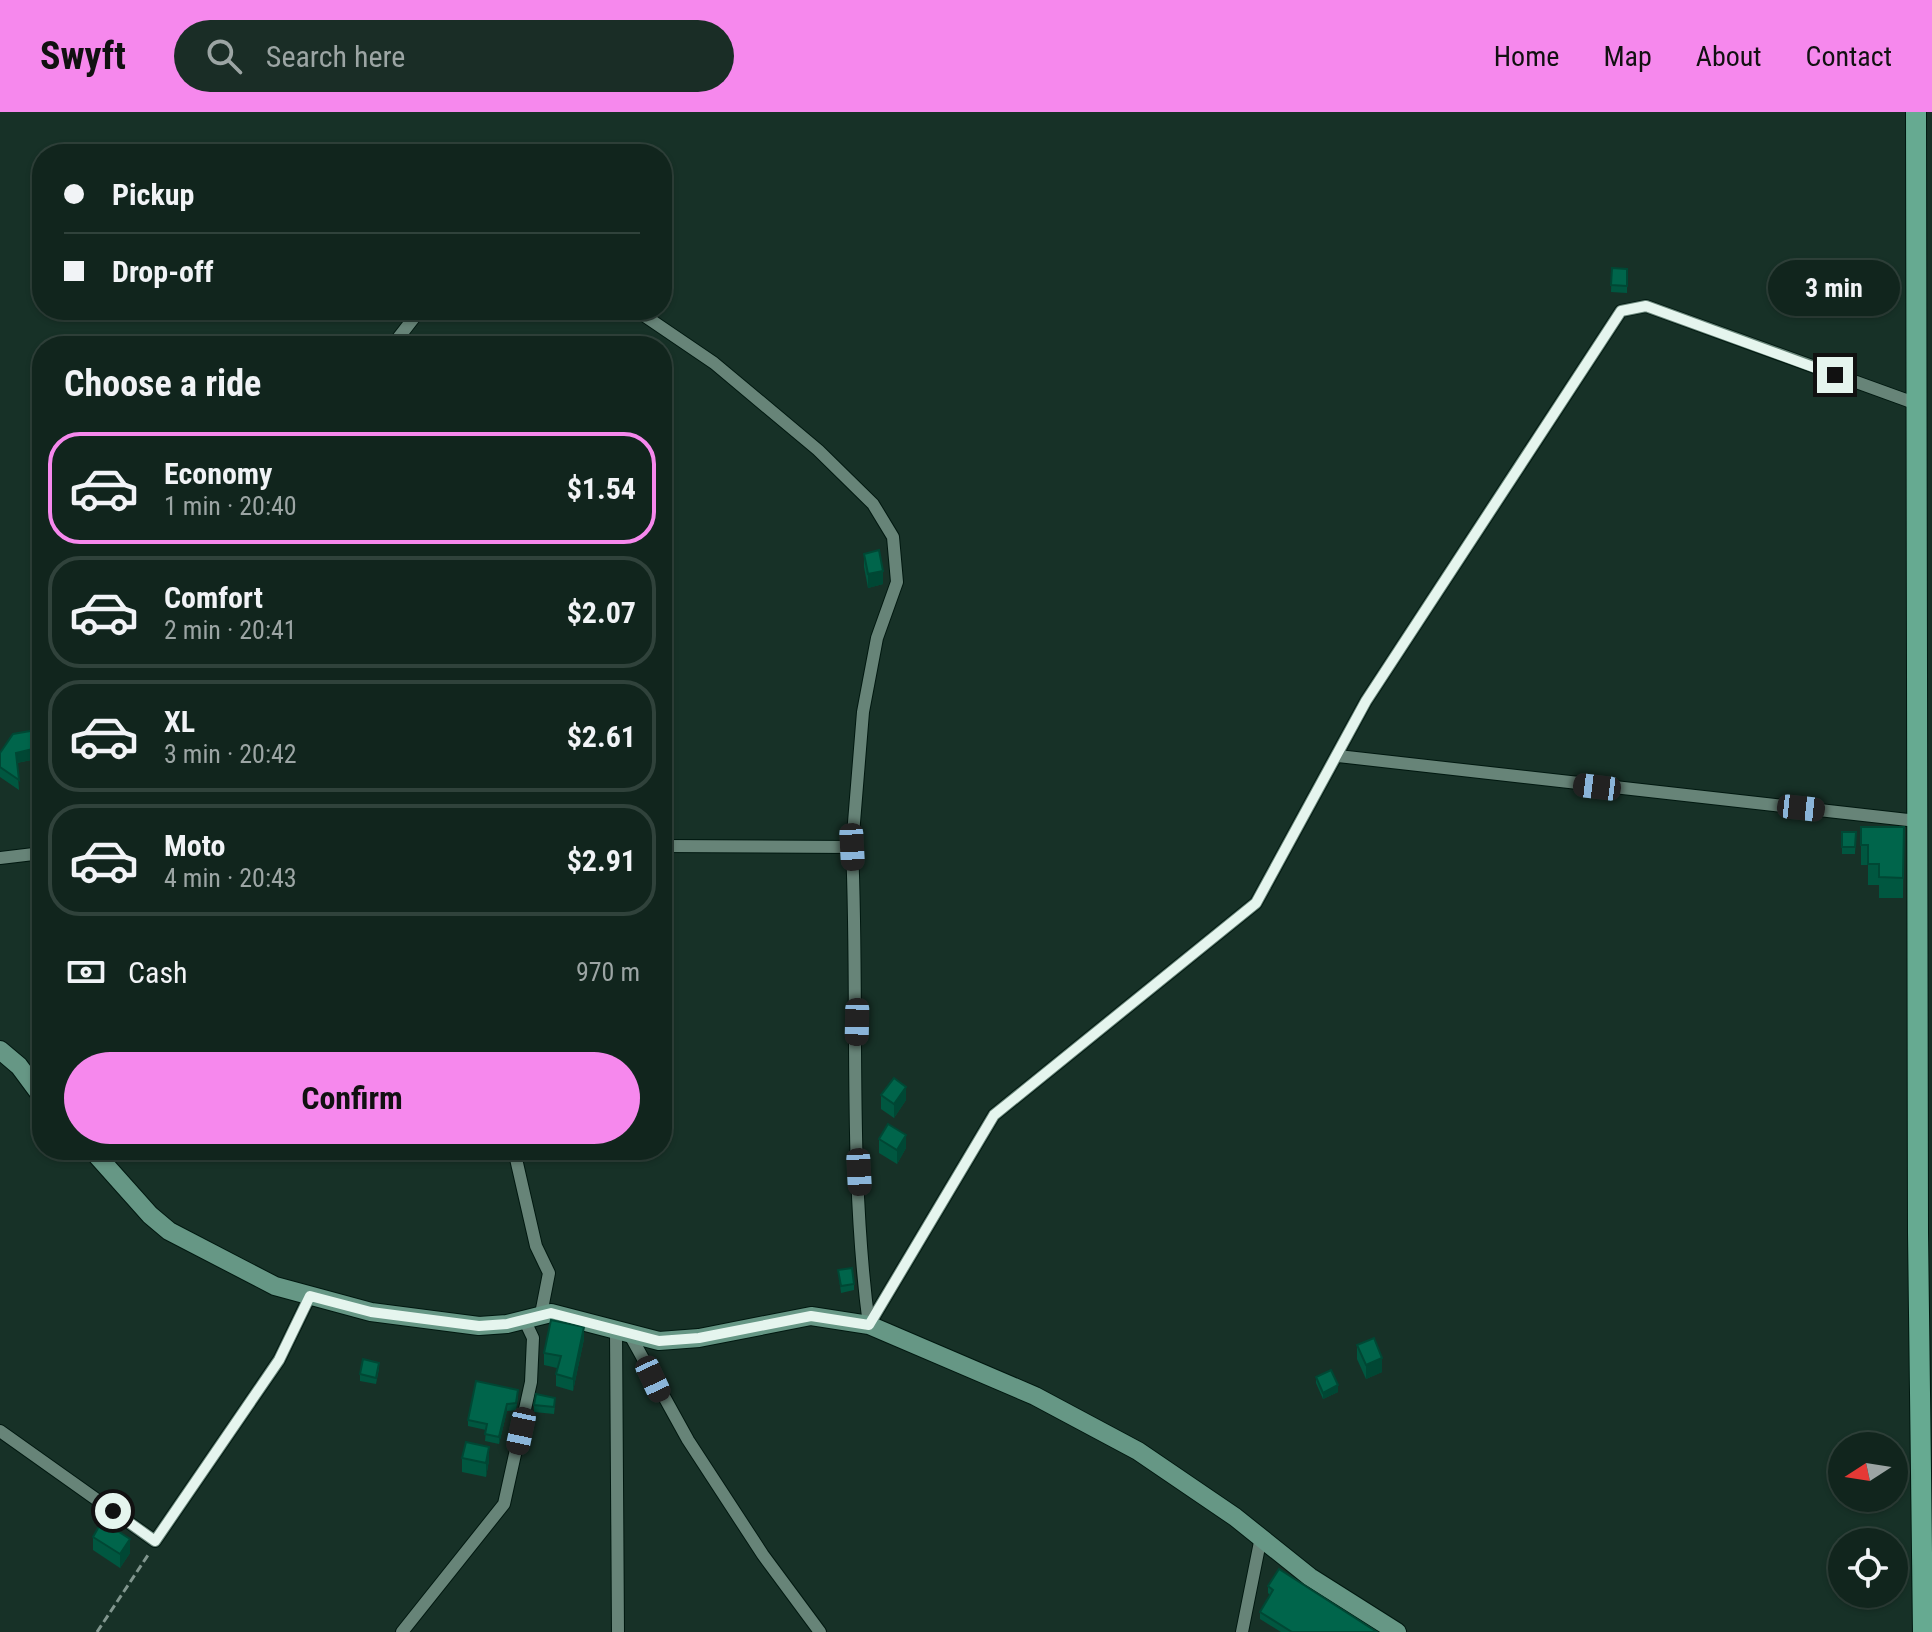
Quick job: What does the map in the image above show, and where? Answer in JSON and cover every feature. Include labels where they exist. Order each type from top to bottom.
[{"type":"main road","points":[[1916,112],[1917,821],[1926,984],[1926,1511],[1923,1632]]},
{"type":"street","points":[[869,1325],[994,1115],[1256,903],[1366,701],[1621,311],[1646,306],[1917,404]]},
{"type":"street","points":[[400,336],[412,320]]},
{"type":"street","points":[[651,320],[714,363],[818,450],[873,504],[893,537],[897,582],[877,638],[863,712],[852,847],[857,943],[855,1098],[869,1325]]},
{"type":"street","points":[[1338,756],[1917,821]]},
{"type":"street","points":[[672,846],[852,847]]},
{"type":"street","points":[[0,858],[32,854]]},
{"type":"street","points":[[0,1050],[19,1066],[32,1084]]},
{"type":"street","points":[[101,1160],[150,1215],[169,1231],[275,1286],[371,1312],[479,1326],[532,1317],[570,1317],[647,1340],[682,1341],[811,1316],[869,1325],[1035,1396],[1138,1451],[1261,1537],[1310,1577],[1397,1632]]},
{"type":"street","points":[[402,1632],[504,1504],[531,1382],[532,1317],[549,1273],[536,1246],[516,1160]]},
{"type":"street","points":[[0,1431],[155,1541],[279,1360],[310,1296]]},
{"type":"street","points":[[618,1632],[623,1333]]},
{"type":"street","points":[[623,1333],[763,1555],[820,1632]]},
{"type":"street","points":[[1242,1632],[1261,1537]]},
{"type":"path","points":[[97,1632],[155,1541]]},
{"type":"building","points":[[1612,268],[1627,269],[1627,286],[1611,285]]},
{"type":"building","points":[[879,550],[883,571],[868,574],[864,554]]},
{"type":"building","points":[[32,731],[32,749],[16,753],[19,780],[0,767],[0,753],[13,734]]},
{"type":"building","points":[[1861,827],[1904,827],[1903,878],[1879,877],[1879,864],[1868,864],[1868,845],[1861,845]]},
{"type":"building","points":[[1842,832],[1856,832],[1855,847],[1842,847]]},
{"type":"building","points":[[894,1078],[906,1087],[894,1104],[881,1095]]},
{"type":"building","points":[[888,1124],[906,1135],[897,1150],[879,1139]]},
{"type":"building","points":[[852,1268],[854,1284],[841,1286],[838,1270]]},
{"type":"building","points":[[551,1320],[584,1327],[573,1379],[556,1374],[561,1356],[544,1353]]},
{"type":"building","points":[[1374,1338],[1382,1358],[1366,1365],[1357,1345]]},
{"type":"building","points":[[363,1359],[379,1363],[376,1378],[360,1374]]},
{"type":"building","points":[[1331,1370],[1338,1385],[1323,1393],[1316,1377]]},
{"type":"building","points":[[476,1381],[518,1390],[516,1403],[507,1404],[499,1437],[485,1434],[487,1424],[468,1420]]},
{"type":"building","points":[[536,1394],[555,1398],[554,1407],[534,1405]]},
{"type":"building","points":[[466,1442],[489,1447],[486,1463],[462,1458]]},
{"type":"building","points":[[102,1521],[130,1539],[120,1554],[93,1537]]},
{"type":"building","points":[[1279,1569],[1377,1632],[1292,1632],[1260,1612],[1273,1590],[1268,1586]]},
{"type":"route","points":[[113,1511],[155,1541],[195,1488],[279,1360],[310,1296],[371,1312],[479,1326],[507,1324],[551,1313],[659,1341],[682,1341],[786,1318],[811,1316],[828,1316],[869,1325],[994,1115],[1142,996],[1153,983],[1224,932],[1256,903],[1366,701],[1621,311],[1646,306],[1835,375]]}]
